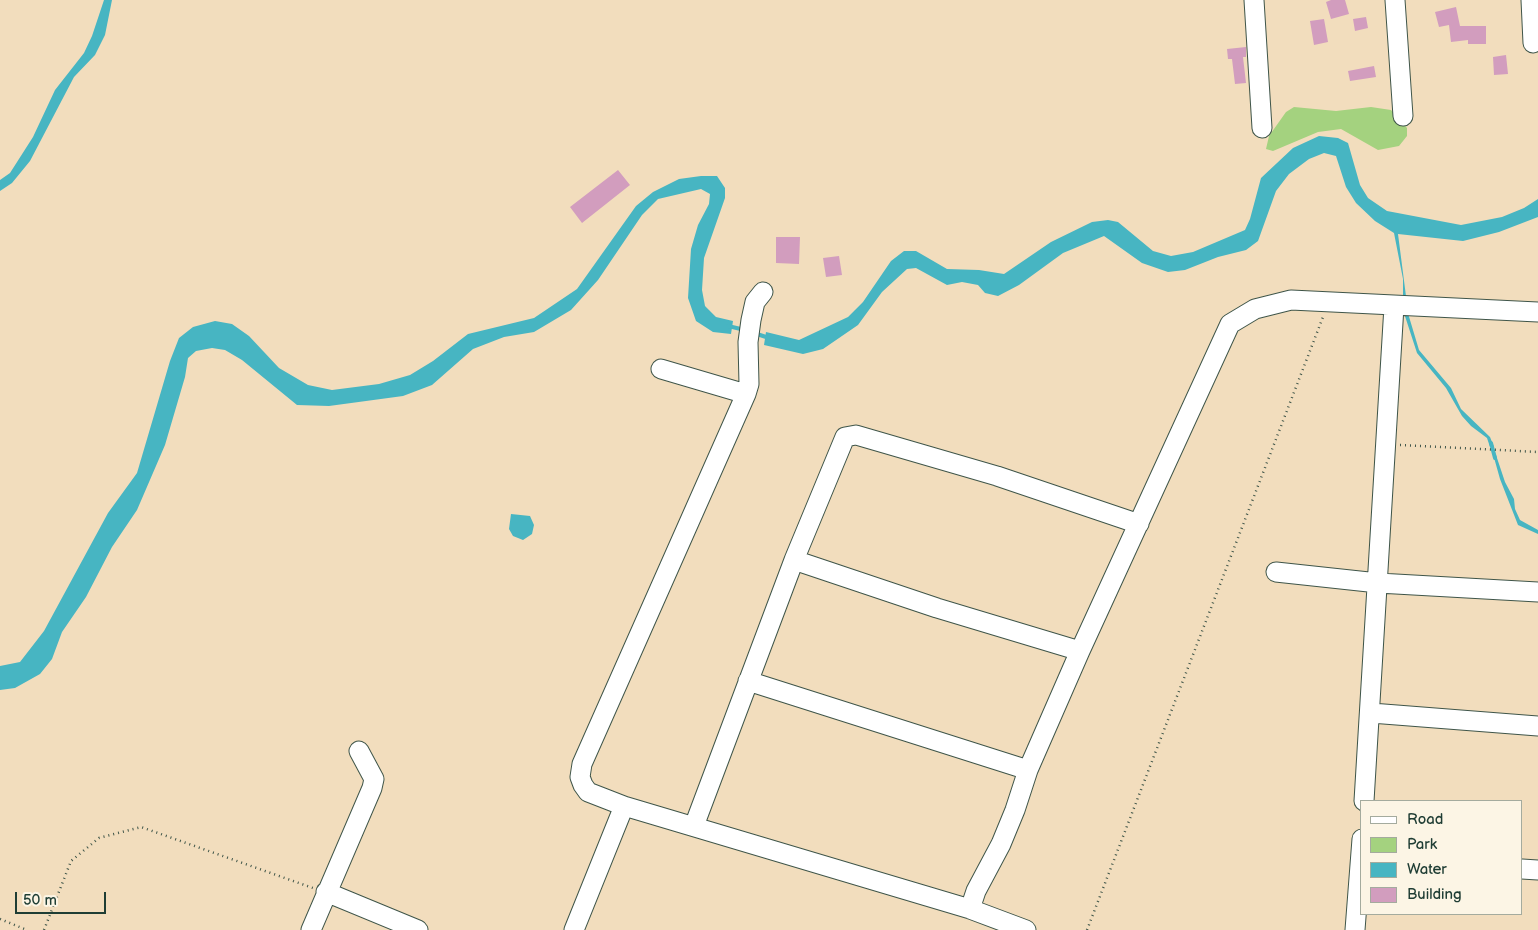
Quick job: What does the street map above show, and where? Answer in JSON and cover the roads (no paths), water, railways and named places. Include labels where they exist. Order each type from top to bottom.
[{"type":"street","points":[[1254,0],[1262,128]]},
{"type":"street","points":[[1395,0],[1403,116]]},
{"type":"street","points":[[1531,0],[1533,43]]},
{"type":"street","points":[[763,292],[755,302],[751,320],[748,342],[749,384],[746,394],[582,764],[580,777],[588,792],[624,806],[970,909],[1026,930]]},
{"type":"street","points":[[970,909],[976,890],[1001,844],[1028,770],[1080,651],[1230,324],[1255,309],[1291,300],[1401,307],[1538,312]]},
{"type":"street","points":[[1364,800],[1371,713],[1386,444],[1401,307]]},
{"type":"street","points":[[660,369],[746,394]]},
{"type":"street","points":[[694,826],[794,560],[842,439],[852,435],[997,476],[1139,524]]},
{"type":"street","points":[[794,560],[937,608],[1080,651]]},
{"type":"street","points":[[1276,572],[1378,583],[1538,592]]},
{"type":"street","points":[[748,681],[1028,770]]},
{"type":"street","points":[[1371,713],[1538,726]]},
{"type":"street","points":[[311,930],[372,788],[374,779],[359,751]]},
{"type":"street","points":[[574,930],[624,806]]},
{"type":"street","points":[[1355,930],[1360,865]]},
{"type":"street","points":[[1523,869],[1538,870]]},
{"type":"street","points":[[326,892],[418,930]]},
{"type":"water","points":[[104,0],[112,0],[105,35],[95,55],[74,77],[30,161],[12,183],[0,191],[0,180],[10,173],[33,137],[55,90],[84,53]]},
{"type":"water","points":[[1319,136],[1338,138],[1348,143],[1360,185],[1368,198],[1387,211],[1461,225],[1502,217],[1524,208],[1538,199],[1538,217],[1499,232],[1463,241],[1398,234],[1407,304],[1403,304],[1403,279],[1394,233],[1375,221],[1356,203],[1346,187],[1336,156],[1324,153],[1309,159],[1289,174],[1276,191],[1258,241],[1246,250],[1218,257],[1185,270],[1168,272],[1142,263],[1104,236],[1063,253],[1019,285],[998,296],[985,293],[978,285],[962,282],[947,285],[916,268],[907,269],[882,292],[858,325],[823,349],[803,354],[764,345],[766,332],[799,340],[848,317],[863,302],[891,261],[904,251],[916,251],[947,269],[979,270],[1004,274],[1051,242],[1092,222],[1108,220],[1118,222],[1153,251],[1171,256],[1193,252],[1245,230],[1250,219],[1261,178],[1293,148]]},
{"type":"water","points":[[717,176],[725,188],[725,198],[704,258],[702,290],[705,306],[716,317],[733,321],[731,334],[713,332],[696,321],[688,298],[691,249],[698,225],[709,204],[710,194],[701,189],[658,199],[642,215],[598,280],[571,310],[534,332],[504,337],[473,349],[432,385],[403,396],[329,406],[297,405],[242,360],[225,350],[212,348],[196,351],[188,358],[185,377],[165,445],[137,510],[112,547],[86,597],[62,632],[52,659],[40,674],[15,688],[0,690],[0,666],[20,662],[44,631],[108,513],[137,473],[170,361],[179,338],[193,327],[215,321],[232,324],[249,336],[279,368],[308,385],[332,390],[379,384],[410,375],[433,361],[468,334],[534,318],[577,289],[636,206],[653,192],[679,179]]},
{"type":"water","points":[[1403,310],[1407,310],[1419,350],[1451,388],[1461,409],[1490,437],[1494,447],[1490,447],[1487,438],[1471,426],[1462,416],[1446,388],[1417,353]]},
{"type":"water","points":[[1493,454],[1496,455],[1505,482],[1514,499],[1515,509],[1520,520],[1538,530],[1538,534],[1518,525],[1500,479]]},
{"type":"water","points":[[511,514],[530,516],[534,525],[532,534],[523,540],[513,536],[509,529]]},
{"type":"waterway","points":[[728,326],[745,330]]},
{"type":"waterway","points":[[754,333],[769,338]]},
{"type":"waterway","points":[[1491,443],[1495,458]]}]
